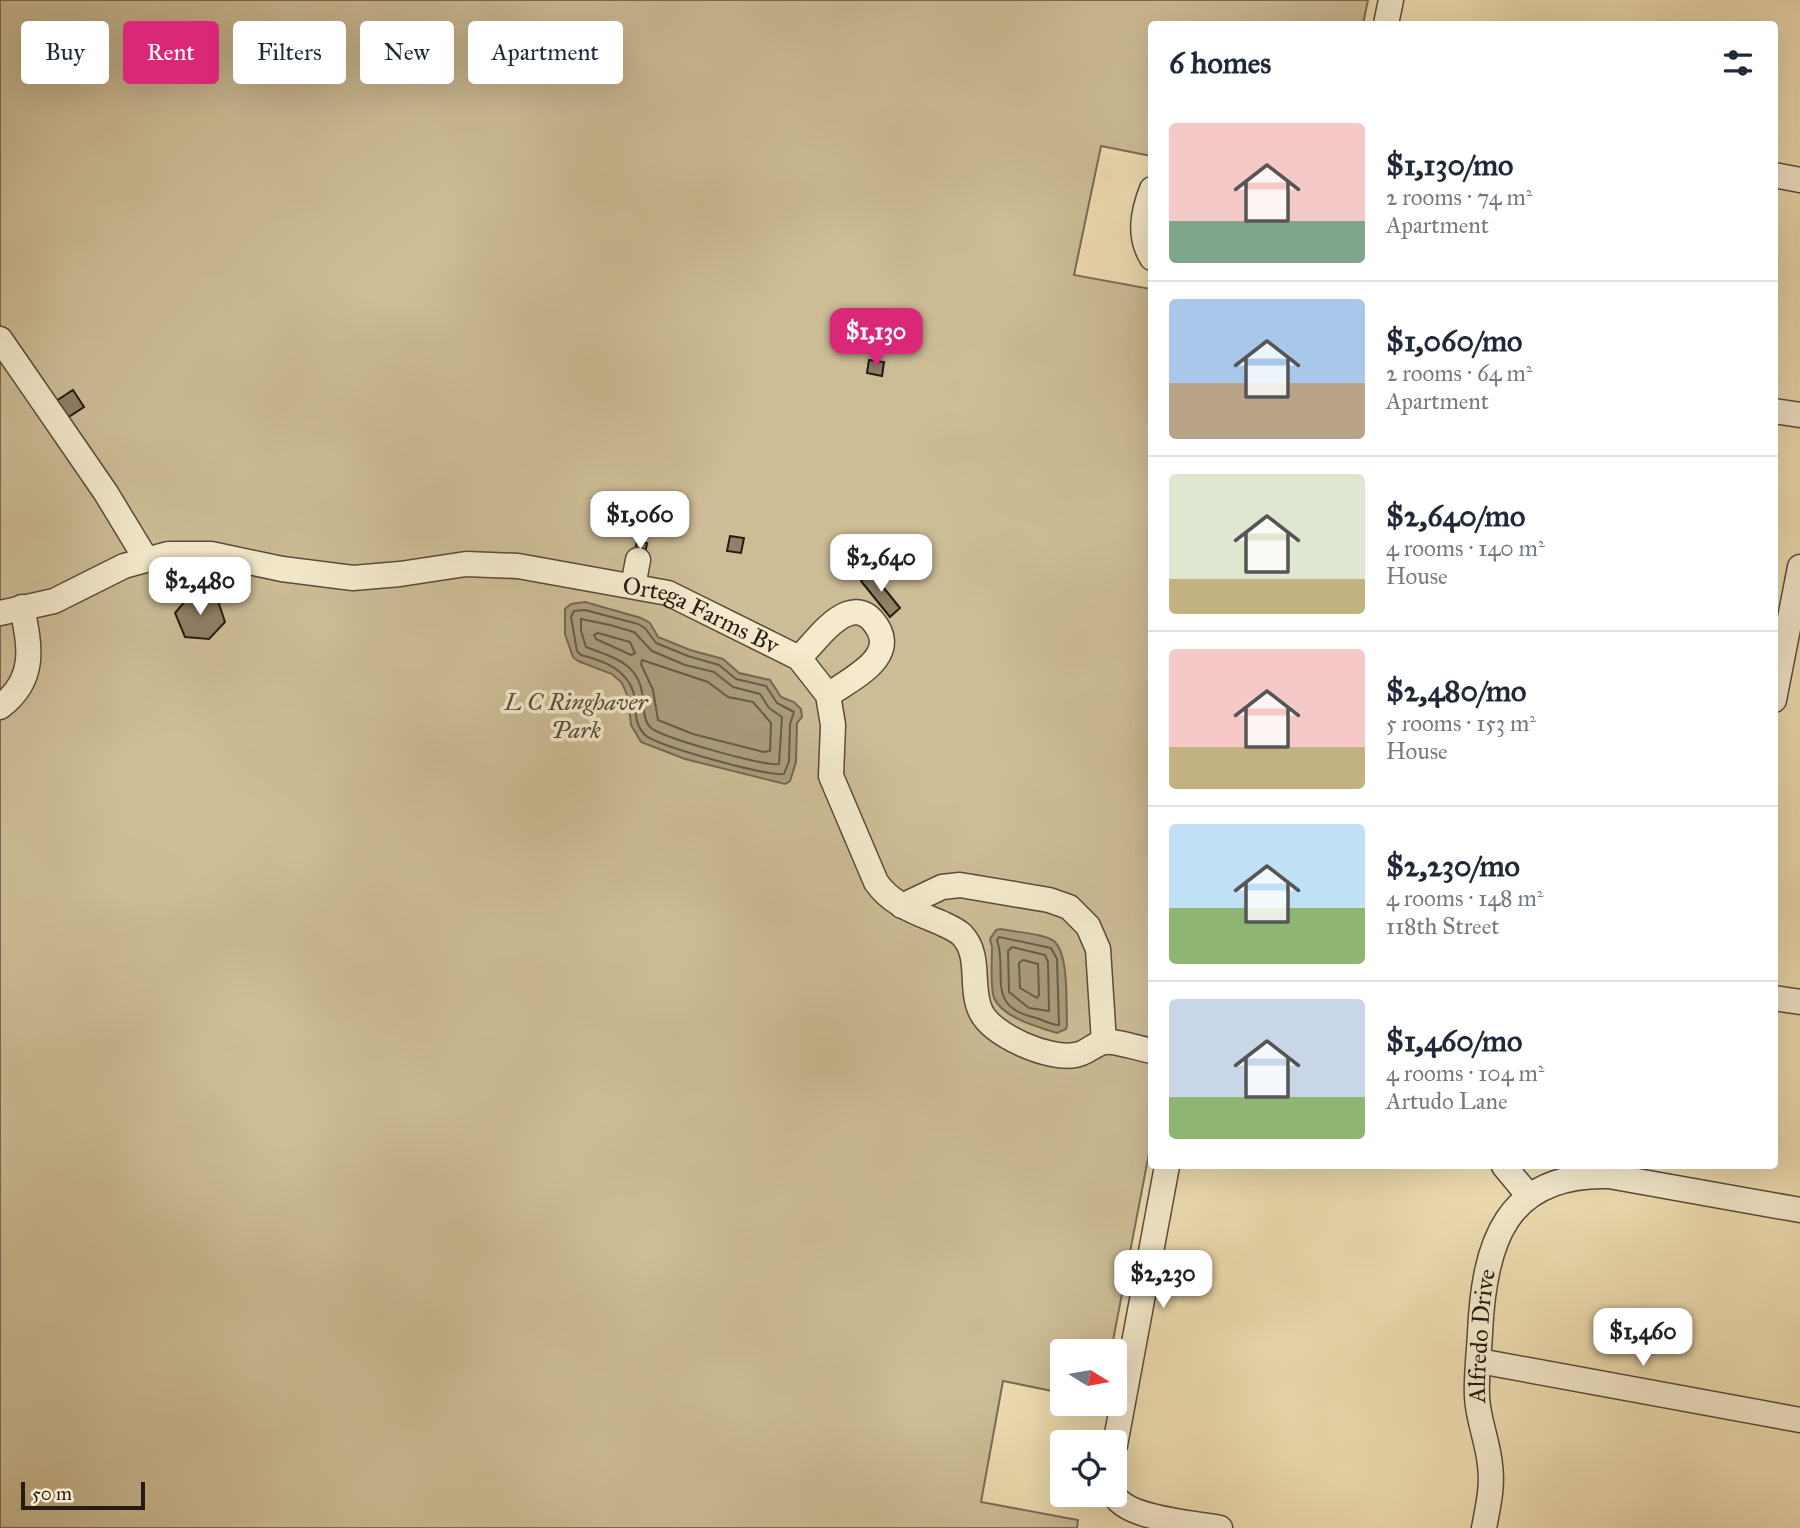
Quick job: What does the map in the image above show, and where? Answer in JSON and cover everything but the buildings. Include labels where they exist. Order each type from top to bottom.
[{"type":"street","points":[[1387,21],[1391,0]]},
{"type":"street","points":[[1778,176],[1800,180]]},
{"type":"street","points":[[1148,201],[1143,228],[1148,252]]},
{"type":"street","points":[[0,339],[106,494],[146,559]]},
{"type":"street","points":[[1778,412],[1800,415]]},
{"type":"street","name":"Ortega Farms Bv","points":[[11,610],[64,597],[124,566],[168,554],[211,554],[282,569],[354,578],[466,564],[494,564],[540,569],[672,594],[799,658],[828,695]]},
{"type":"street","points":[[633,586],[638,560]]},
{"type":"street","points":[[1778,680],[1800,567]]},
{"type":"street","points":[[0,707],[15,694],[27,667],[29,644],[11,610]]},
{"type":"street","points":[[799,658],[846,614],[862,613],[874,622],[883,636],[881,651],[873,663],[828,695],[833,715],[831,776],[834,787],[876,882],[886,894],[902,906],[948,926],[964,938],[973,958],[980,1010],[996,1028],[1029,1047],[1065,1056],[1087,1052],[1104,1042],[1148,1050]]},
{"type":"street","points":[[902,906],[942,887],[960,885],[1049,900],[1069,907],[1088,926],[1098,949],[1104,1042]]},
{"type":"street","points":[[1778,999],[1800,1002]]},
{"type":"street","points":[[1118,1430],[1166,1169]]},
{"type":"street","points":[[1506,1169],[1528,1196],[1545,1185],[1564,1179],[1584,1175],[1609,1175],[1800,1210]]},
{"type":"street","name":"Alfredo Drive","points":[[1484,1528],[1490,1491],[1490,1464],[1477,1397],[1481,1306],[1489,1263],[1498,1237],[1512,1212],[1528,1196]]},
{"type":"street","points":[[1479,1361],[1800,1420]]},
{"type":"street","points":[[1124,1507],[1142,1514],[1220,1528]]},
{"type":"green space","name":"L C Ringhaver Park","points":[[0,0],[1368,0],[1364,21],[1148,21],[1148,155],[1101,146],[1074,275],[1148,288],[1148,1159],[1113,1339],[1050,1339],[1050,1391],[1003,1381],[981,1502],[1078,1520],[1077,1528],[0,1528]]},
{"type":"water","points":[[585,602],[641,618],[650,623],[658,637],[723,659],[739,673],[770,680],[781,697],[794,702],[801,709],[802,717],[797,723],[796,762],[790,781],[785,784],[685,759],[641,742],[631,725],[628,697],[622,683],[612,674],[573,657],[565,634],[565,609],[571,604]]},
{"type":"water","points":[[996,930],[1045,937],[1055,942],[1063,958],[1066,981],[1066,1029],[1057,1033],[1031,1025],[1005,1011],[994,998],[990,939]]}]
